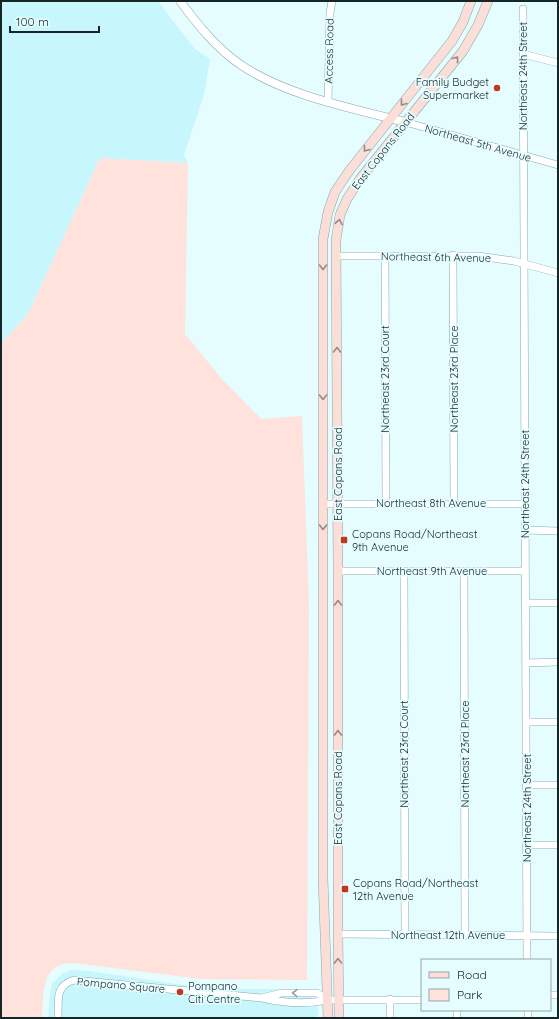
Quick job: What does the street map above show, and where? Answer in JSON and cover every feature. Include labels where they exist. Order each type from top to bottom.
[{"type":"main road","name":"East Copans Road","points":[[328,1018],[323,878],[323,239],[328,212],[335,192],[349,171],[452,41],[471,1]]},
{"type":"main road","name":"East Copans Road","points":[[339,1018],[336,240],[340,215],[347,199],[360,179],[463,51],[478,25],[488,1]]},
{"type":"street","name":"Northeast 5th Avenue","points":[[180,1],[205,33],[241,65],[280,85],[328,101],[558,165]]},
{"type":"street","name":"Access Road","points":[[328,101],[330,13],[332,1]]},
{"type":"street","name":"Northeast 24th Street","points":[[523,9],[527,959]]},
{"type":"street","points":[[523,54],[558,63]]},
{"type":"street","name":"Northeast 6th Avenue","points":[[336,256],[478,256],[499,258],[558,273]]},
{"type":"street","name":"Northeast 23rd Court","points":[[385,256],[386,503]]},
{"type":"street","name":"Northeast 23rd Place","points":[[453,256],[454,503]]},
{"type":"street","name":"Northeast 8th Avenue","points":[[323,504],[525,504]]},
{"type":"street","points":[[525,530],[558,531]]},
{"type":"street","name":"Northeast 9th Avenue","points":[[338,571],[526,571]]},
{"type":"street","name":"Northeast 23rd Court","points":[[404,572],[405,935]]},
{"type":"street","name":"Northeast 23rd Place","points":[[464,572],[465,936]]},
{"type":"street","points":[[526,603],[558,603]]},
{"type":"street","points":[[526,663],[558,662]]},
{"type":"street","points":[[526,722],[558,722]]},
{"type":"street","points":[[527,785],[558,786]]},
{"type":"street","points":[[527,845],[558,845]]},
{"type":"street","name":"Northeast 12th Avenue","points":[[338,934],[558,936]]},
{"type":"street","name":"Pompano Square","points":[[58,1018],[59,990],[65,982],[74,980],[262,998],[281,992],[317,993],[328,1000],[421,1000]]},
{"type":"street","points":[[390,999],[390,1018]]},
{"type":"shaded area","points":[[1,1],[158,1],[194,48],[210,59],[204,95],[184,155],[188,163],[100,158],[28,314],[1,344]]},
{"type":"shaded area","name":"Pompano Citi Centre","points":[[71,970],[89,971],[183,985],[243,989],[308,989],[318,1008],[318,1018],[48,1018],[52,983],[62,974]]},
{"type":"green space","points":[[100,158],[188,163],[185,334],[221,378],[261,419],[302,416],[309,604],[307,980],[200,979],[74,963],[63,964],[55,968],[49,974],[46,981],[42,1018],[1,1018],[1,344],[28,314]]},
{"type":"place","name":"Family Budget Supermarket","points":[[497,88]]},
{"type":"place","name":"Copans Road/Northeast 9th Avenue","points":[[344,540]]},
{"type":"place","name":"Copans Road/Northeast 12th Avenue","points":[[345,889]]},
{"type":"place","name":"Pompano Citi Centre","points":[[180,992]]}]
